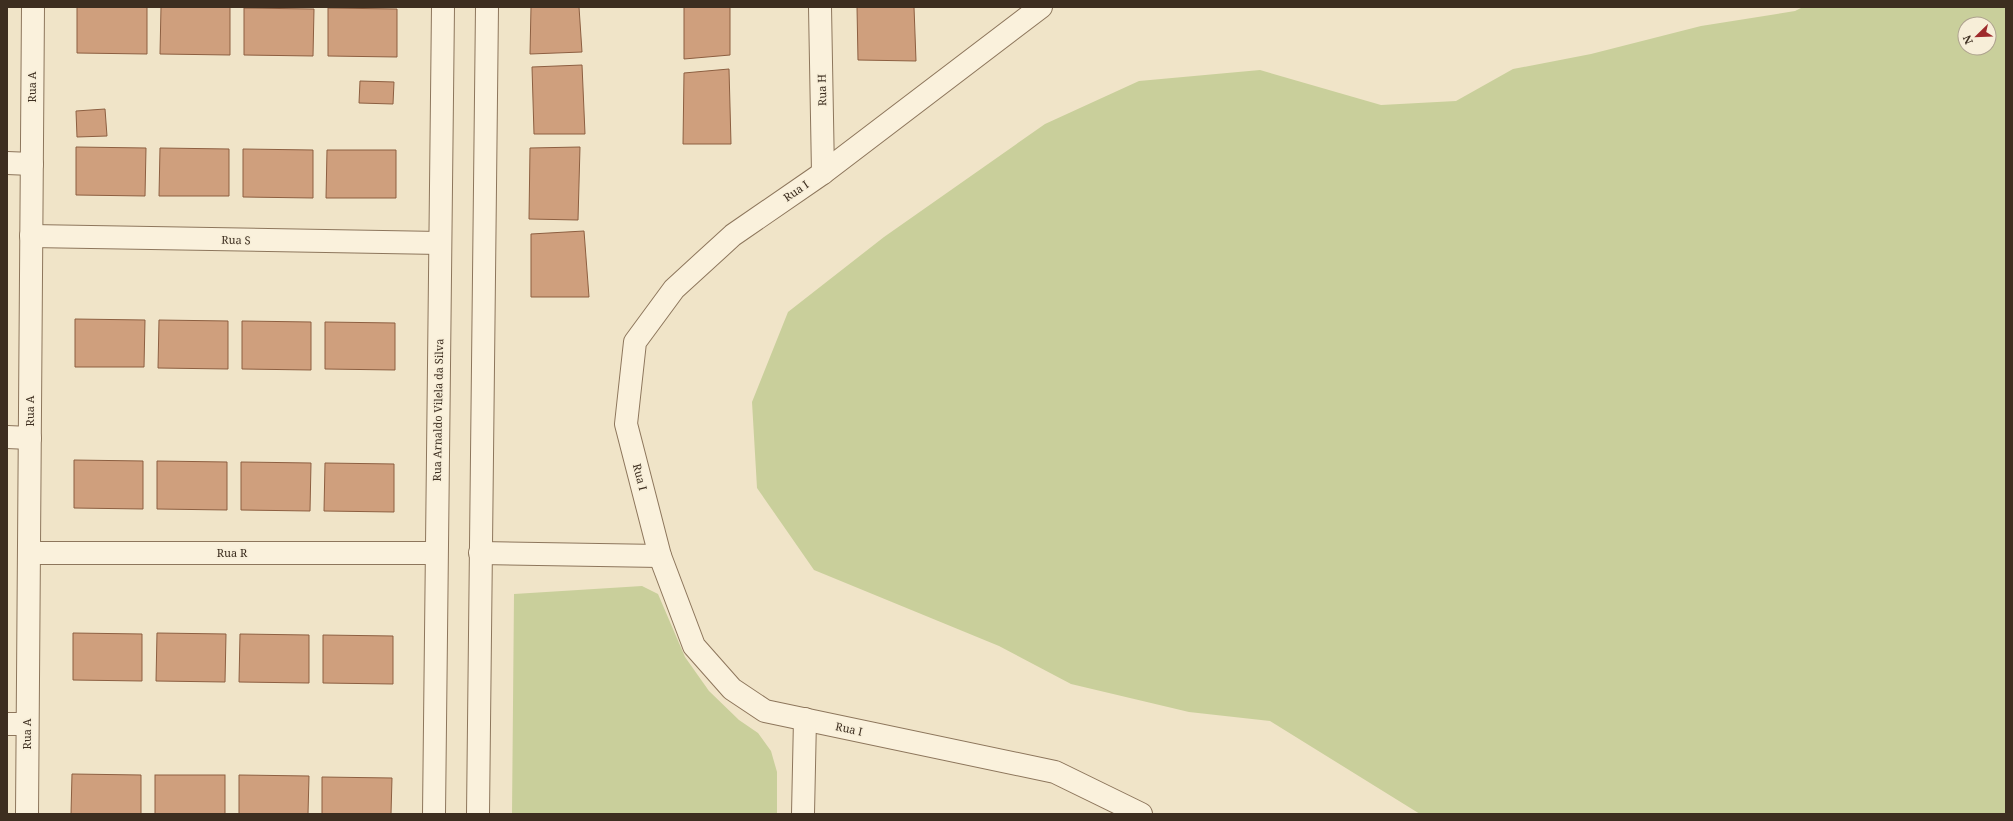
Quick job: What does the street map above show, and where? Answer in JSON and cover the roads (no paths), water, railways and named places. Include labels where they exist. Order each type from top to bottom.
[{"type":"street","name":"Rua A","points":[[27,814],[17,724],[29,553],[33,7]]},
{"type":"street","name":"Rua Arnaldo Vilela da Silva","points":[[434,814],[443,7]]},
{"type":"street","points":[[478,814],[487,7]]},
{"type":"street","name":"Rua H","points":[[820,7],[823,173]]},
{"type":"street","name":"Rua I","points":[[1041,7],[823,173],[733,235],[674,289],[635,342],[626,424],[660,556],[694,646],[732,689],[765,711],[1055,772],[1106,806],[1141,814]]},
{"type":"street","points":[[7,163],[32,164]]},
{"type":"street","name":"Rua S","points":[[31,236],[440,244]]},
{"type":"street","points":[[7,437],[30,438]]},
{"type":"street","name":"Rua R","points":[[29,553],[436,552]]},
{"type":"street","points":[[480,553],[660,556]]},
{"type":"street","points":[[803,814],[805,719]]}]
